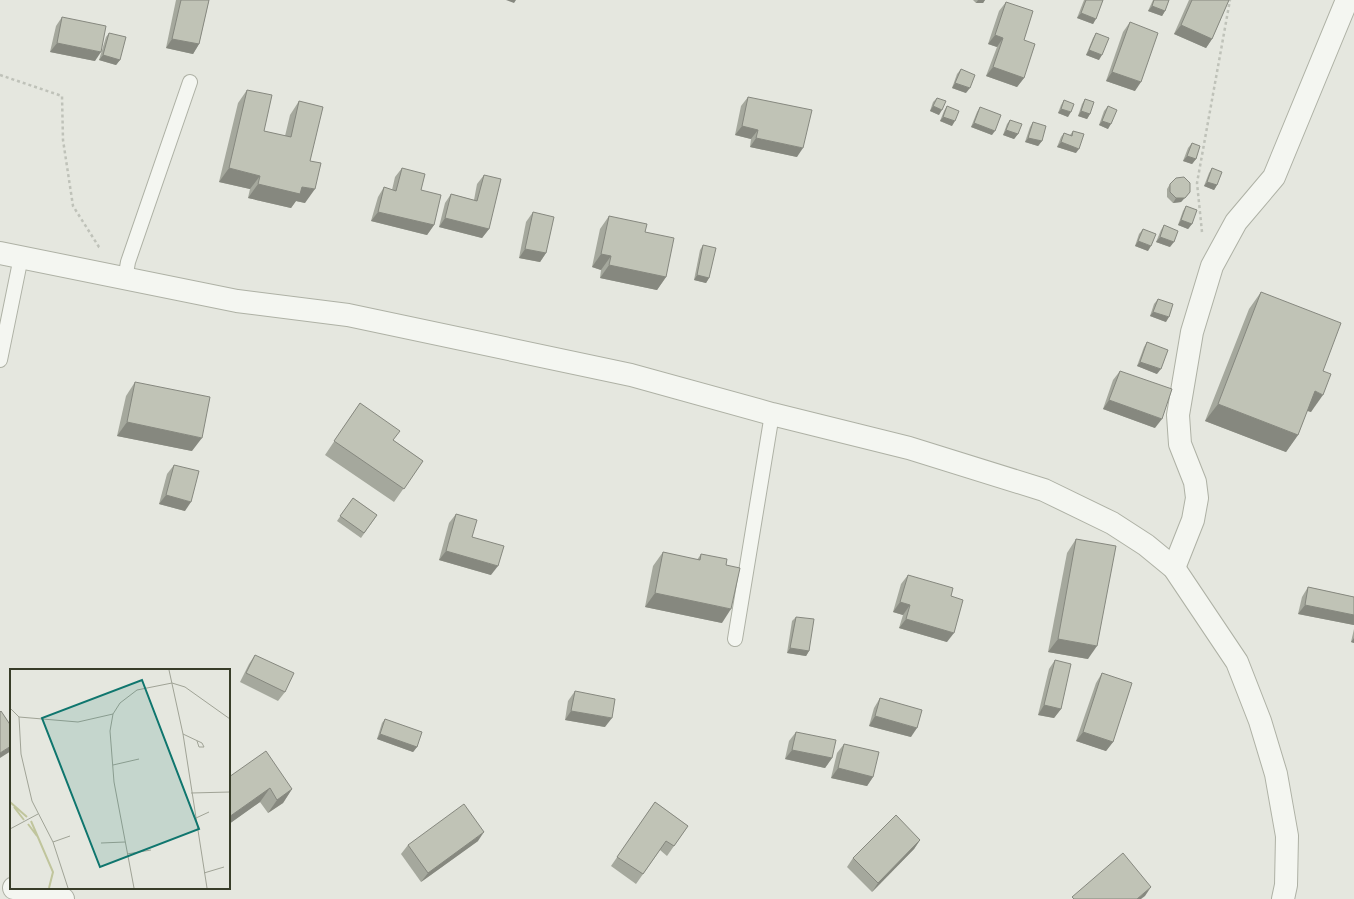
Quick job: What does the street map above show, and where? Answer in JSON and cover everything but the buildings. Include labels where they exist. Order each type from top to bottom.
[{"type":"street","points":[[1174,568],[1193,520],[1197,498],[1195,482],[1180,444],[1178,415],[1192,332],[1212,266],[1236,222],[1274,177],[1347,0]]},
{"type":"street","points":[[10,255],[127,270],[237,301],[348,315],[631,375],[772,414],[908,448],[1044,490],[1112,523],[1146,545],[1174,568],[1237,662],[1260,720],[1276,774],[1287,836],[1286,885],[1283,899]]},
{"type":"street","points":[[0,885],[10,887]]},
{"type":"street","points":[[18,889],[63,899]]},
{"type":"lane","points":[[127,270],[190,82]]},
{"type":"lane","points":[[0,360],[10,255]]},
{"type":"lane","points":[[735,640],[772,414]]},
{"type":"path","points":[[1212,266],[1202,230],[1197,182],[1230,0]]},
{"type":"path","points":[[0,75],[62,96],[63,140],[73,206],[98,247],[127,270]]}]
